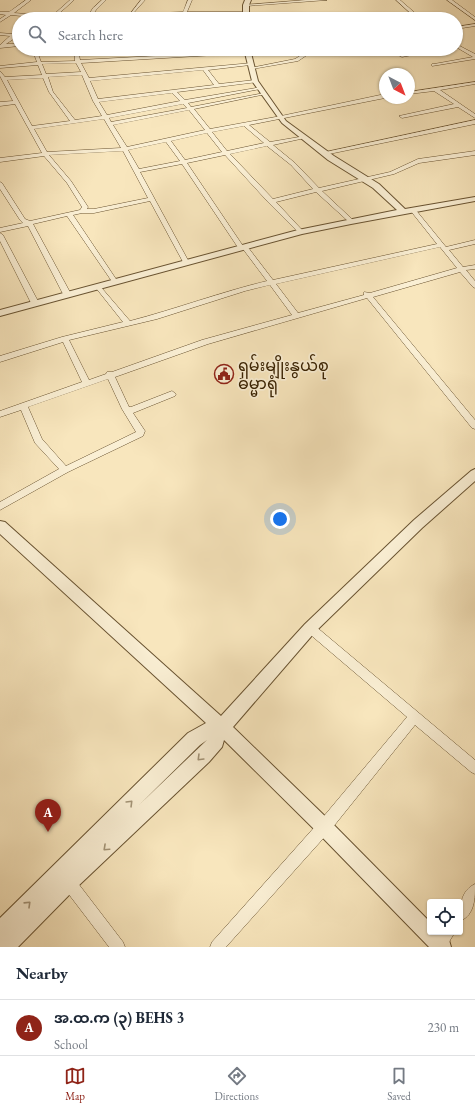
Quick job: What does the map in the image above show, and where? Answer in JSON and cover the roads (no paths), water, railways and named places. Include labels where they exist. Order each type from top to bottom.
[{"type":"street","points":[[0,21],[28,0]]},
{"type":"street","points":[[58,12],[72,0]]},
{"type":"street","points":[[92,12],[104,0]]},
{"type":"street","points":[[132,12],[143,0]]},
{"type":"street","points":[[185,12],[190,0]]},
{"type":"street","points":[[247,3],[325,0]]},
{"type":"street","points":[[398,0],[412,12]]},
{"type":"street","points":[[449,0],[475,19]]},
{"type":"street","points":[[0,13],[12,14]]},
{"type":"street","points":[[463,27],[475,25]]},
{"type":"street","points":[[0,34],[12,35]]},
{"type":"street","points":[[0,46],[12,38]]},
{"type":"street","points":[[0,46],[12,45]]},
{"type":"street","points":[[463,49],[475,57]]},
{"type":"street","points":[[37,56],[51,92],[73,121]]},
{"type":"street","points":[[77,56],[78,62],[96,101],[125,149],[186,262]]},
{"type":"street","points":[[0,67],[40,63],[162,56]]},
{"type":"street","points":[[248,56],[255,81],[281,118],[324,153],[376,186],[403,212]]},
{"type":"street","points":[[86,80],[204,68],[251,66],[296,60],[303,56]]},
{"type":"street","points":[[434,65],[475,57]]},
{"type":"street","points":[[204,68],[217,86]]},
{"type":"street","points":[[82,211],[86,207],[69,182],[46,154],[2,76],[44,76],[84,73]]},
{"type":"street","points":[[96,101],[255,81]]},
{"type":"street","points":[[415,92],[475,83]]},
{"type":"street","points":[[31,128],[105,117],[260,88]]},
{"type":"street","points":[[436,89],[475,116]]},
{"type":"street","points":[[173,91],[190,108],[226,153],[301,232]]},
{"type":"street","points":[[110,124],[264,94]]},
{"type":"street","points":[[0,160],[46,154],[125,149],[379,97]]},
{"type":"street","points":[[0,104],[17,102]]},
{"type":"street","points":[[402,116],[459,105]]},
{"type":"street","points":[[324,153],[475,122]]},
{"type":"street","points":[[244,124],[293,164],[318,191],[351,221]]},
{"type":"street","points":[[137,172],[303,137]]},
{"type":"street","points":[[168,140],[184,162],[215,212],[296,315]]},
{"type":"street","points":[[270,201],[367,180],[392,173],[418,161],[475,153]]},
{"type":"street","points":[[0,184],[23,220],[30,224],[67,294]]},
{"type":"street","points":[[0,230],[82,211],[94,211],[152,199]]},
{"type":"street","points":[[0,313],[301,232],[351,221],[475,199]]},
{"type":"street","points":[[413,210],[475,286]]},
{"type":"street","points":[[69,214],[115,282]]},
{"type":"street","points":[[0,235],[36,304]]},
{"type":"street","points":[[0,359],[65,339],[128,323],[270,282],[442,247],[475,242]]},
{"type":"street","points":[[0,414],[110,374],[205,342],[367,294],[462,269],[475,267]]},
{"type":"street","points":[[98,287],[128,323]]},
{"type":"street","points":[[367,294],[475,426]]},
{"type":"street","points":[[65,339],[86,383]]},
{"type":"street","points":[[0,506],[65,470],[140,434],[141,431],[126,409],[110,374]]},
{"type":"street","points":[[126,409],[132,410],[172,394]]},
{"type":"street","points":[[23,405],[38,442],[65,470]]},
{"type":"street","points":[[5,947],[69,883],[203,756],[216,742],[222,727],[310,628],[418,524],[475,474]]},
{"type":"street","points":[[0,526],[222,727],[442,943]]},
{"type":"street","points":[[310,628],[475,768]]},
{"type":"street","points":[[217,947],[324,827],[415,716]]},
{"type":"street","points":[[0,931],[194,739],[206,731],[222,727]]},
{"type":"street","points":[[69,883],[118,947]]},
{"type":"street","points":[[463,909],[475,891]]},
{"type":"place","name":"ရှမ်းမျိုးနွယ်စု ဓမ္မာရုံ","points":[[224,374]]},
{"type":"place","name":"အ.ထ.က (၃) BEHS 3","points":[[48,832]]}]
